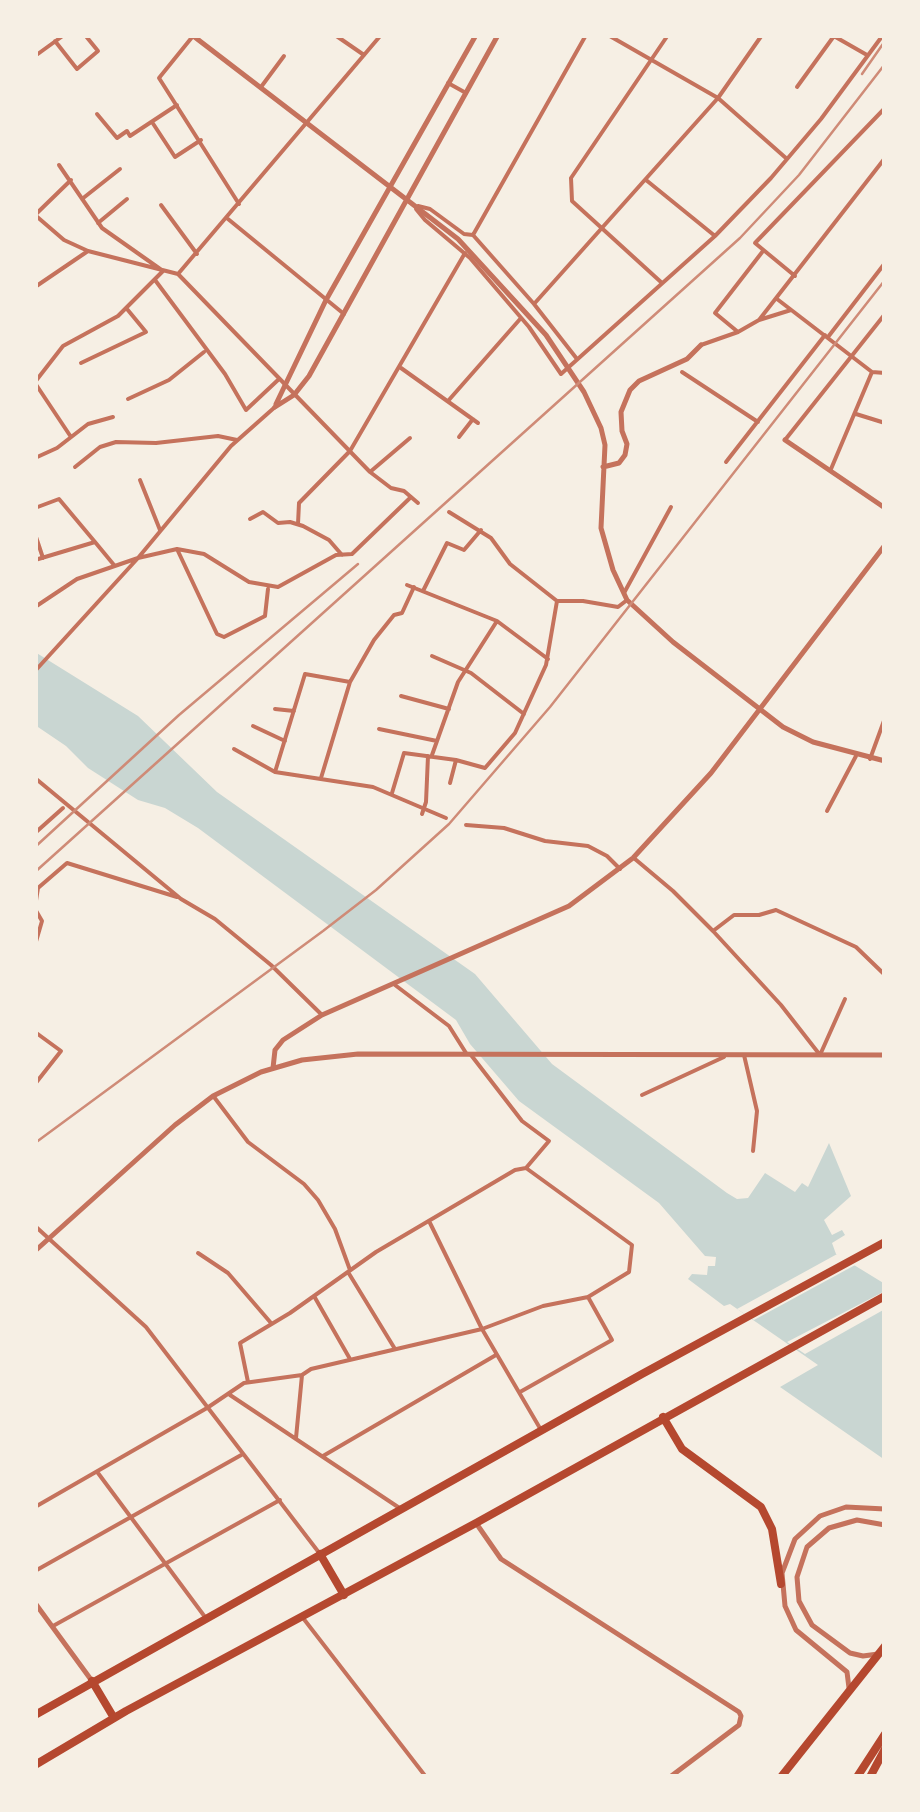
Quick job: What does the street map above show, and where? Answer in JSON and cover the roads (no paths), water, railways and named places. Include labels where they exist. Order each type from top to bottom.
[{"type":"highway","points":[[35,1714],[885,1242]]},
{"type":"highway","points":[[35,1765],[885,1296]]},
{"type":"highway","points":[[663,1417],[682,1449],[762,1507],[772,1529],[781,1584]]},
{"type":"highway","points":[[320,1554],[344,1595]]},
{"type":"highway","points":[[781,1777],[882,1650]]},
{"type":"highway","points":[[92,1681],[114,1718]]},
{"type":"highway","points":[[857,1777],[885,1734]]},
{"type":"highway","points":[[870,1777],[885,1749]]},
{"type":"street","points":[[35,56],[64,35]]},
{"type":"street","points":[[55,41],[78,69],[98,50],[84,35]]},
{"type":"street","points":[[239,204],[159,78],[193,35],[458,238],[546,335],[584,392],[601,428],[601,528],[625,596],[664,635],[783,727],[813,742],[885,761]]},
{"type":"street","points":[[335,35],[364,55]]},
{"type":"street","points":[[178,274],[381,35]]},
{"type":"street","points":[[275,407],[282,380],[476,35]]},
{"type":"street","points":[[35,671],[138,558],[237,440],[294,395],[309,376],[498,35]]},
{"type":"street","points":[[473,235],[586,35]]},
{"type":"street","points":[[608,35],[718,98],[787,160]]},
{"type":"street","points":[[662,283],[572,201],[571,178],[668,35]]},
{"type":"street","points":[[534,304],[718,98],[762,35]]},
{"type":"street","points":[[798,87],[833,35],[869,56]]},
{"type":"street","points":[[414,206],[465,253],[521,318],[561,374],[714,236],[787,160],[883,35]]},
{"type":"street","points":[[260,87],[284,56]]},
{"type":"street","points":[[448,83],[466,93]]},
{"type":"street","points":[[98,114],[117,138],[127,132],[130,136],[178,105]]},
{"type":"street","points":[[795,276],[754,243],[885,108]]},
{"type":"street","points":[[152,122],[175,158],[201,140]]},
{"type":"street","points":[[760,320],[885,158]]},
{"type":"street","points":[[59,165],[98,223],[113,238],[163,271]]},
{"type":"street","points":[[82,199],[120,169]]},
{"type":"street","points":[[70,180],[35,215],[64,240],[88,251],[178,274],[379,481],[418,503]]},
{"type":"street","points":[[646,180],[714,236]]},
{"type":"street","points":[[98,223],[126,199]]},
{"type":"street","points":[[161,205],[197,254]]},
{"type":"street","points":[[414,206],[430,209],[464,234],[473,235],[578,360]]},
{"type":"street","points":[[227,218],[344,314]]},
{"type":"street","points":[[35,287],[88,251]]},
{"type":"street","points":[[738,332],[715,313],[763,251]]},
{"type":"street","points":[[298,524],[298,503],[350,451],[465,253]]},
{"type":"street","points":[[726,462],[885,264]]},
{"type":"street","points":[[72,438],[35,383],[64,346],[127,308],[163,271]]},
{"type":"street","points":[[155,280],[246,410],[282,380]]},
{"type":"street","points":[[777,298],[872,372],[885,373]]},
{"type":"street","points":[[81,363],[146,332],[127,308]]},
{"type":"street","points":[[603,468],[619,463],[625,455],[628,444],[622,431],[621,412],[630,390],[639,381],[688,358],[701,346],[791,310]]},
{"type":"street","points":[[885,314],[785,440],[885,508]]},
{"type":"street","points":[[448,400],[521,318]]},
{"type":"street","points":[[128,399],[169,380],[206,351]]},
{"type":"street","points":[[400,367],[478,423]]},
{"type":"street","points":[[682,372],[758,422]]},
{"type":"street","points":[[830,471],[872,372]]},
{"type":"street","points":[[855,414],[885,423]]},
{"type":"street","points":[[35,458],[72,438],[88,424],[114,416]]},
{"type":"street","points":[[459,437],[472,419]]},
{"type":"street","points":[[75,467],[100,447],[116,442],[156,443],[218,436],[237,440]]},
{"type":"street","points":[[370,472],[410,438]]},
{"type":"street","points":[[140,480],[160,530]]},
{"type":"street","points":[[35,607],[77,578],[177,549],[204,554],[249,582],[268,586],[288,583],[331,558],[352,554],[411,497]]},
{"type":"street","points":[[35,508],[59,499],[114,565]]},
{"type":"street","points":[[449,512],[480,530],[510,564],[557,601],[618,608],[671,507]]},
{"type":"street","points":[[250,520],[264,512],[278,523],[298,524],[330,540],[342,555]]},
{"type":"street","points":[[423,591],[447,543],[464,550],[480,530]]},
{"type":"street","points":[[35,534],[43,558]]},
{"type":"street","points":[[35,560],[95,542]]},
{"type":"street","points":[[273,1068],[276,1050],[283,1040],[322,1015],[569,906],[634,858],[691,798],[885,546]]},
{"type":"street","points":[[177,549],[217,634],[224,637],[265,616],[268,586]]},
{"type":"street","points":[[322,778],[350,682],[374,640],[394,615],[402,613],[410,586],[497,621],[548,659]]},
{"type":"street","points":[[392,793],[404,753],[485,768],[516,733],[548,659],[557,601]]},
{"type":"street","points":[[423,811],[430,756],[463,672],[497,621]]},
{"type":"street","points":[[432,656],[471,674],[524,714]]},
{"type":"street","points":[[276,772],[305,674],[350,682]]},
{"type":"street","points":[[400,696],[449,710]]},
{"type":"street","points":[[275,709],[294,711]]},
{"type":"street","points":[[870,759],[885,718]]},
{"type":"street","points":[[253,726],[284,741]]},
{"type":"street","points":[[379,730],[437,741]]},
{"type":"street","points":[[234,749],[276,772],[392,793],[423,811],[446,818]]},
{"type":"street","points":[[827,811],[856,756]]},
{"type":"street","points":[[450,783],[456,760]]},
{"type":"street","points":[[35,778],[181,898],[257,953],[322,1015]]},
{"type":"street","points":[[35,833],[63,808]]},
{"type":"street","points":[[466,825],[504,828],[545,840],[588,846],[620,869]]},
{"type":"street","points":[[634,858],[673,891],[781,1004],[820,1055]]},
{"type":"street","points":[[35,945],[42,921],[35,908],[38,888],[66,863],[181,898]]},
{"type":"street","points":[[712,932],[734,915],[776,910],[856,947],[885,975]]},
{"type":"street","points":[[248,1382],[240,1343],[376,1252],[515,1170],[526,1168],[549,1141],[522,1121],[449,1026],[393,981]]},
{"type":"street","points":[[820,1055],[845,999]]},
{"type":"street","points":[[35,1032],[61,1051],[35,1084]]},
{"type":"street","points":[[35,1250],[175,1124],[213,1096],[273,1068],[302,1060],[358,1054],[885,1056]]},
{"type":"street","points":[[642,1095],[728,1055]]},
{"type":"street","points":[[744,1055],[757,1111],[753,1151]]},
{"type":"street","points":[[213,1096],[248,1142],[304,1184],[318,1200],[336,1230],[349,1271],[395,1349]]},
{"type":"street","points":[[35,1507],[248,1382],[302,1376],[311,1369],[482,1329],[543,1306],[588,1296],[629,1272],[632,1245],[526,1168]]},
{"type":"street","points":[[430,1222],[482,1329],[541,1430]]},
{"type":"street","points":[[35,1226],[146,1327],[320,1554]]},
{"type":"street","points":[[198,1253],[228,1273],[271,1322]]},
{"type":"street","points":[[314,1296],[350,1359]]},
{"type":"street","points":[[519,1392],[612,1340],[588,1296]]},
{"type":"street","points":[[323,1456],[497,1354]]},
{"type":"street","points":[[296,1438],[302,1376]]},
{"type":"street","points":[[228,1394],[400,1509]]},
{"type":"street","points":[[35,1571],[244,1454]]},
{"type":"street","points":[[98,1472],[206,1618]]},
{"type":"street","points":[[53,1626],[280,1500]]},
{"type":"street","points":[[848,1696],[847,1672],[796,1630],[785,1606],[781,1584],[791,1548],[815,1520],[846,1507],[885,1509]]},
{"type":"street","points":[[882,1650],[857,1656],[824,1636],[803,1611],[796,1586],[804,1552],[824,1532],[856,1520],[885,1525]]},
{"type":"street","points":[[476,1523],[502,1559],[739,1712],[742,1716],[738,1724],[670,1777]]},
{"type":"street","points":[[35,1603],[92,1681]]},
{"type":"street","points":[[302,1618],[426,1777]]},
{"type":"railway","points":[[862,74],[885,41]]},
{"type":"railway","points":[[35,872],[740,238],[799,175],[885,64]]},
{"type":"railway","points":[[35,1143],[323,931],[376,890],[449,824],[550,707],[885,280]]},
{"type":"railway","points":[[35,847],[179,715],[358,564]]}]
